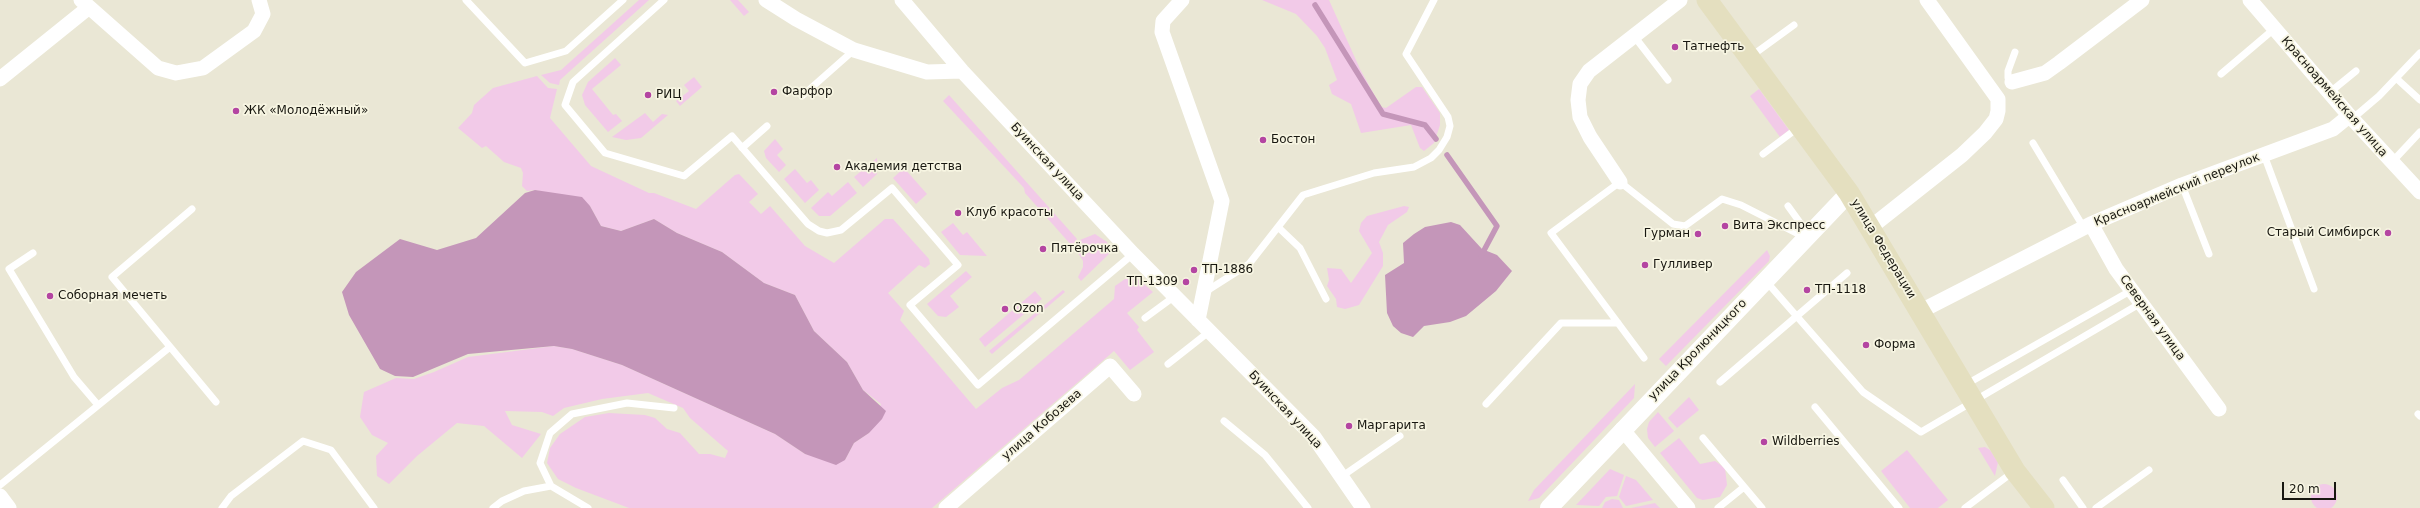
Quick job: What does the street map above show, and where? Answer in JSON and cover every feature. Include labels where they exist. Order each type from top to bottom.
[{"type":"main road","name":"улица Федерации","points":[[1707,0],[1850,193],[2015,471],[2044,508]]},
{"type":"street","points":[[0,79],[84,4],[158,68],[176,73],[203,68],[254,31],[263,14],[259,0]]},
{"type":"street","points":[[766,0],[796,19],[854,50],[927,72],[962,71]]},
{"type":"street","name":"Буинская улица","points":[[902,0],[962,71],[1133,254],[1314,437],[1362,508]]},
{"type":"street","points":[[1182,0],[1163,21],[1162,32],[1222,201],[1198,320]]},
{"type":"street","points":[[1620,182],[1590,137],[1580,117],[1578,100],[1580,84],[1589,71],[1680,0]]},
{"type":"street","points":[[1871,227],[1962,155],[1986,133],[1996,119],[1998,111],[1998,99],[1927,0]]},
{"type":"street","points":[[2012,82],[2045,73],[2142,0]]},
{"type":"street","name":"Красноармейская улица","points":[[2252,1],[2329,93],[2420,192]]},
{"type":"street","name":"Красноармейский переулок","points":[[1921,311],[2087,226],[2182,185],[2333,130],[2351,117]]},
{"type":"street","name":"улица Кролюницкого","points":[[1549,508],[1622,429],[1850,193]]},
{"type":"street","name":"Северная улица","points":[[2087,226],[2141,303],[2219,409]]},
{"type":"street","name":"улица Кобозева","points":[[946,508],[1110,366],[1134,394]]},
{"type":"street","points":[[1622,429],[1688,508]]},
{"type":"street","points":[[0,496],[10,508]]},
{"type":"lane","points":[[466,0],[525,62],[566,51],[623,0]]},
{"type":"lane","points":[[664,0],[573,82],[565,105],[605,153],[684,176],[732,136],[808,224],[819,231],[827,233],[841,230],[892,188],[958,265],[910,305],[978,385],[1133,254]]},
{"type":"lane","points":[[1204,293],[1250,264],[1303,195],[1374,174],[1414,167],[1431,158],[1439,150],[1447,137],[1450,126],[1448,117],[1406,54],[1434,0]]},
{"type":"lane","points":[[1750,57],[1794,25]]},
{"type":"lane","points":[[2222,74],[2274,29]]},
{"type":"lane","points":[[1634,36],[1668,80]]},
{"type":"lane","points":[[802,96],[854,50]]},
{"type":"lane","points":[[2012,82],[2008,78],[2008,71],[2014,52]]},
{"type":"lane","points":[[2351,117],[2379,96],[2420,53]]},
{"type":"lane","points":[[2329,93],[2356,71]]},
{"type":"lane","points":[[2396,78],[2420,100]]},
{"type":"lane","points":[[1762,154],[1801,125]]},
{"type":"lane","points":[[742,148],[767,126]]},
{"type":"lane","points":[[2392,162],[2420,132]]},
{"type":"lane","points":[[2033,144],[2087,226]]},
{"type":"lane","points":[[2264,155],[2314,289]]},
{"type":"lane","points":[[1644,358],[1551,233],[1620,182],[1673,224],[1685,226],[1722,199],[1741,205],[1807,236]]},
{"type":"lane","points":[[2182,185],[2209,254]]},
{"type":"lane","points":[[1788,206],[1807,236]]},
{"type":"lane","points":[[192,209],[112,277],[216,402]]},
{"type":"lane","points":[[1278,227],[1300,248],[1326,299]]},
{"type":"lane","points":[[33,253],[9,270],[74,377],[98,405]]},
{"type":"lane","points":[[1720,382],[1847,273]]},
{"type":"lane","points":[[1765,280],[1864,392],[1921,432],[1970,394],[2132,290]]},
{"type":"lane","points":[[1145,318],[1175,296]]},
{"type":"lane","points":[[1970,394],[2008,380],[2141,303]]},
{"type":"lane","points":[[1486,404],[1561,323],[1618,323]]},
{"type":"lane","points":[[1168,364],[1210,331]]},
{"type":"lane","points":[[0,485],[170,347]]},
{"type":"lane","points":[[588,508],[551,486],[540,463],[550,433],[572,414],[627,403],[674,408]]},
{"type":"lane","points":[[1815,407],[1899,508]]},
{"type":"lane","points":[[1224,421],[1265,455],[1301,497],[1308,508]]},
{"type":"lane","points":[[1341,477],[1400,436]]},
{"type":"lane","points":[[1703,438],[1762,508]]},
{"type":"lane","points":[[222,508],[231,496],[303,441],[332,450],[374,508]]},
{"type":"lane","points":[[2096,508],[2149,470]]},
{"type":"lane","points":[[1965,508],[2015,471]]},
{"type":"lane","points":[[2063,480],[2083,508]]},
{"type":"lane","points":[[493,508],[502,501],[524,490],[551,486]]},
{"type":"lane","points":[[1718,508],[1744,487]]},
{"type":"shaded area","points":[[639,0],[649,0],[560,80],[559,85],[550,83],[541,75],[561,70]]},
{"type":"shaded area","points":[[730,0],[738,0],[749,12],[744,16]]},
{"type":"shaded area","points":[[1262,0],[1329,0],[1360,69],[1381,107],[1386,108],[1416,87],[1422,87],[1440,113],[1440,125],[1434,143],[1424,151],[1420,148],[1411,125],[1361,133],[1351,104],[1332,94],[1329,85],[1337,80],[1325,48],[1317,36],[1296,14]]},
{"type":"shaded area","points":[[615,58],[621,65],[592,89],[613,115],[616,114],[622,121],[608,132],[585,105],[582,95],[588,82]]},
{"type":"shaded area","points":[[537,76],[548,88],[557,89],[550,118],[591,166],[649,193],[654,193],[696,209],[735,175],[739,174],[758,194],[749,202],[761,214],[770,206],[805,246],[834,263],[885,219],[893,219],[929,259],[930,264],[925,268],[919,265],[888,293],[904,311],[900,320],[976,409],[1002,388],[1019,380],[1114,299],[1115,286],[1125,279],[1137,278],[1153,292],[1127,313],[1139,327],[1137,330],[1154,352],[1130,370],[1114,351],[932,508],[629,508],[576,488],[558,479],[547,463],[550,448],[560,434],[585,417],[609,413],[645,415],[655,418],[667,429],[680,433],[699,454],[710,454],[725,458],[728,451],[690,418],[683,408],[648,393],[602,399],[564,408],[553,416],[542,412],[505,411],[512,425],[541,434],[522,458],[484,426],[457,423],[417,456],[389,484],[377,476],[376,456],[388,443],[372,435],[360,417],[364,392],[396,378],[414,379],[468,357],[554,346],[572,349],[622,365],[775,434],[805,454],[845,460],[854,443],[869,433],[881,404],[863,390],[847,362],[814,331],[795,295],[764,283],[722,252],[677,233],[654,219],[621,231],[601,226],[590,206],[535,190],[527,191],[522,186],[523,173],[521,168],[504,162],[486,146],[482,148],[458,128],[472,113],[474,105],[493,88]]},
{"type":"shaded area","points":[[694,77],[702,87],[680,106],[676,101],[689,91],[684,85]]},
{"type":"shaded area","points":[[1759,89],[1789,130],[1780,137],[1750,96]]},
{"type":"shaded area","points":[[949,95],[1077,239],[1072,246],[1025,193],[1024,188],[943,101]]},
{"type":"shaded area","points":[[645,113],[653,122],[662,114],[668,115],[641,138],[626,140],[612,137]]},
{"type":"shaded area","points":[[775,139],[783,149],[777,155],[786,165],[779,172],[766,158],[764,151]]},
{"type":"shaded area","points":[[877,158],[877,174],[863,187],[854,177]]},
{"type":"shaded area","points":[[904,168],[927,194],[916,204],[893,178]]},
{"type":"shaded area","points":[[795,169],[807,183],[811,180],[819,190],[805,203],[784,179]]},
{"type":"shaded area","points":[[848,182],[857,193],[830,216],[819,216],[811,208],[828,192],[832,196]]},
{"type":"shaded area","points":[[535,190],[582,197],[590,206],[601,226],[621,231],[654,219],[677,233],[722,252],[764,283],[795,295],[814,331],[847,362],[863,390],[886,411],[882,419],[869,433],[854,443],[845,460],[836,465],[805,454],[775,434],[622,365],[572,349],[554,346],[468,354],[413,377],[395,376],[380,369],[349,315],[342,292],[356,272],[400,239],[437,250],[476,238],[525,193]]},
{"type":"shaded area","points":[[1404,206],[1409,207],[1407,212],[1388,225],[1379,242],[1383,253],[1383,266],[1359,305],[1345,309],[1337,307],[1336,299],[1327,286],[1329,280],[1327,268],[1341,269],[1351,283],[1372,253],[1359,231],[1361,223],[1367,216]]},
{"type":"shaded area","points":[[1451,222],[1460,225],[1482,249],[1497,255],[1512,271],[1496,291],[1466,316],[1450,322],[1424,326],[1413,337],[1401,333],[1393,326],[1387,313],[1385,275],[1404,263],[1403,243],[1414,234],[1425,227]]},
{"type":"shaded area","points":[[953,223],[963,235],[967,232],[987,256],[960,255],[941,232]]},
{"type":"shaded area","points":[[1095,234],[1107,242],[1110,253],[1081,281],[1078,277],[1083,267],[1083,261],[1075,248],[1080,240]]},
{"type":"shaded area","points":[[1767,250],[1770,256],[1769,261],[1666,366],[1659,359]]},
{"type":"shaded area","points":[[966,271],[972,277],[950,296],[959,307],[946,317],[938,316],[927,304]]},
{"type":"shaded area","points":[[1063,290],[1065,292],[992,354],[989,351]]},
{"type":"shaded area","points":[[1035,291],[1042,299],[985,347],[979,339]]},
{"type":"shaded area","points":[[1635,384],[1634,398],[1539,498],[1528,501],[1534,490]]},
{"type":"shaded area","points":[[1689,397],[1699,410],[1677,428],[1668,418]]},
{"type":"shaded area","points":[[1658,412],[1674,431],[1655,447],[1648,438],[1647,429],[1649,422]]},
{"type":"shaded area","points":[[1679,438],[1700,464],[1715,461],[1725,468],[1727,485],[1720,497],[1703,500],[1697,498],[1660,453]]},
{"type":"shaded area","points":[[1985,447],[1990,450],[1998,462],[1995,476],[1978,448]]},
{"type":"shaded area","points":[[1907,450],[1948,500],[1938,508],[1910,508],[1881,471]]},
{"type":"shaded area","points":[[1610,469],[1624,475],[1617,496],[1606,497],[1599,506],[1576,505]]},
{"type":"shaded area","points":[[1626,476],[1636,480],[1653,500],[1626,506],[1619,497]]},
{"type":"shaded area","points":[[2324,484],[2333,488],[2337,497],[2333,506],[2324,510],[2315,506],[2311,497],[2315,488]]},
{"type":"shaded area","points":[[1612,499],[1619,500],[1623,508],[1602,508],[1605,502]]},
{"type":"shaded area","points":[[1655,503],[1660,508],[1631,508]]},
{"type":"waterway","points":[[1315,5],[1383,114],[1425,125],[1436,139]]},
{"type":"waterway","points":[[1447,155],[1497,226],[1481,256]]},
{"type":"place","name":"Татнефть","points":[[1675,47]]},
{"type":"place","name":"Фарфор","points":[[774,92]]},
{"type":"place","name":"РИЦ","points":[[648,95]]},
{"type":"place","name":"ЖК «Молодёжный»","points":[[236,111]]},
{"type":"place","name":"Бостон","points":[[1263,140]]},
{"type":"place","name":"Академия детства","points":[[837,167]]},
{"type":"place","name":"Клуб красоты","points":[[958,213]]},
{"type":"place","name":"Вита Экспресс","points":[[1725,226]]},
{"type":"place","name":"Старый Симбирск","points":[[2388,233]]},
{"type":"place","name":"Гурман","points":[[1698,234]]},
{"type":"place","name":"Пятёрочка","points":[[1043,249]]},
{"type":"place","name":"Гулливер","points":[[1645,265]]},
{"type":"place","name":"ТП-1886","points":[[1194,270]]},
{"type":"place","name":"ТП-1309","points":[[1186,282]]},
{"type":"place","name":"ТП-1118","points":[[1807,290]]},
{"type":"place","name":"Соборная мечеть","points":[[50,296]]},
{"type":"place","name":"Ozon","points":[[1005,309]]},
{"type":"place","name":"Форма","points":[[1866,345]]},
{"type":"place","name":"Маргарита","points":[[1349,426]]},
{"type":"place","name":"Wildberries","points":[[1764,442]]}]
